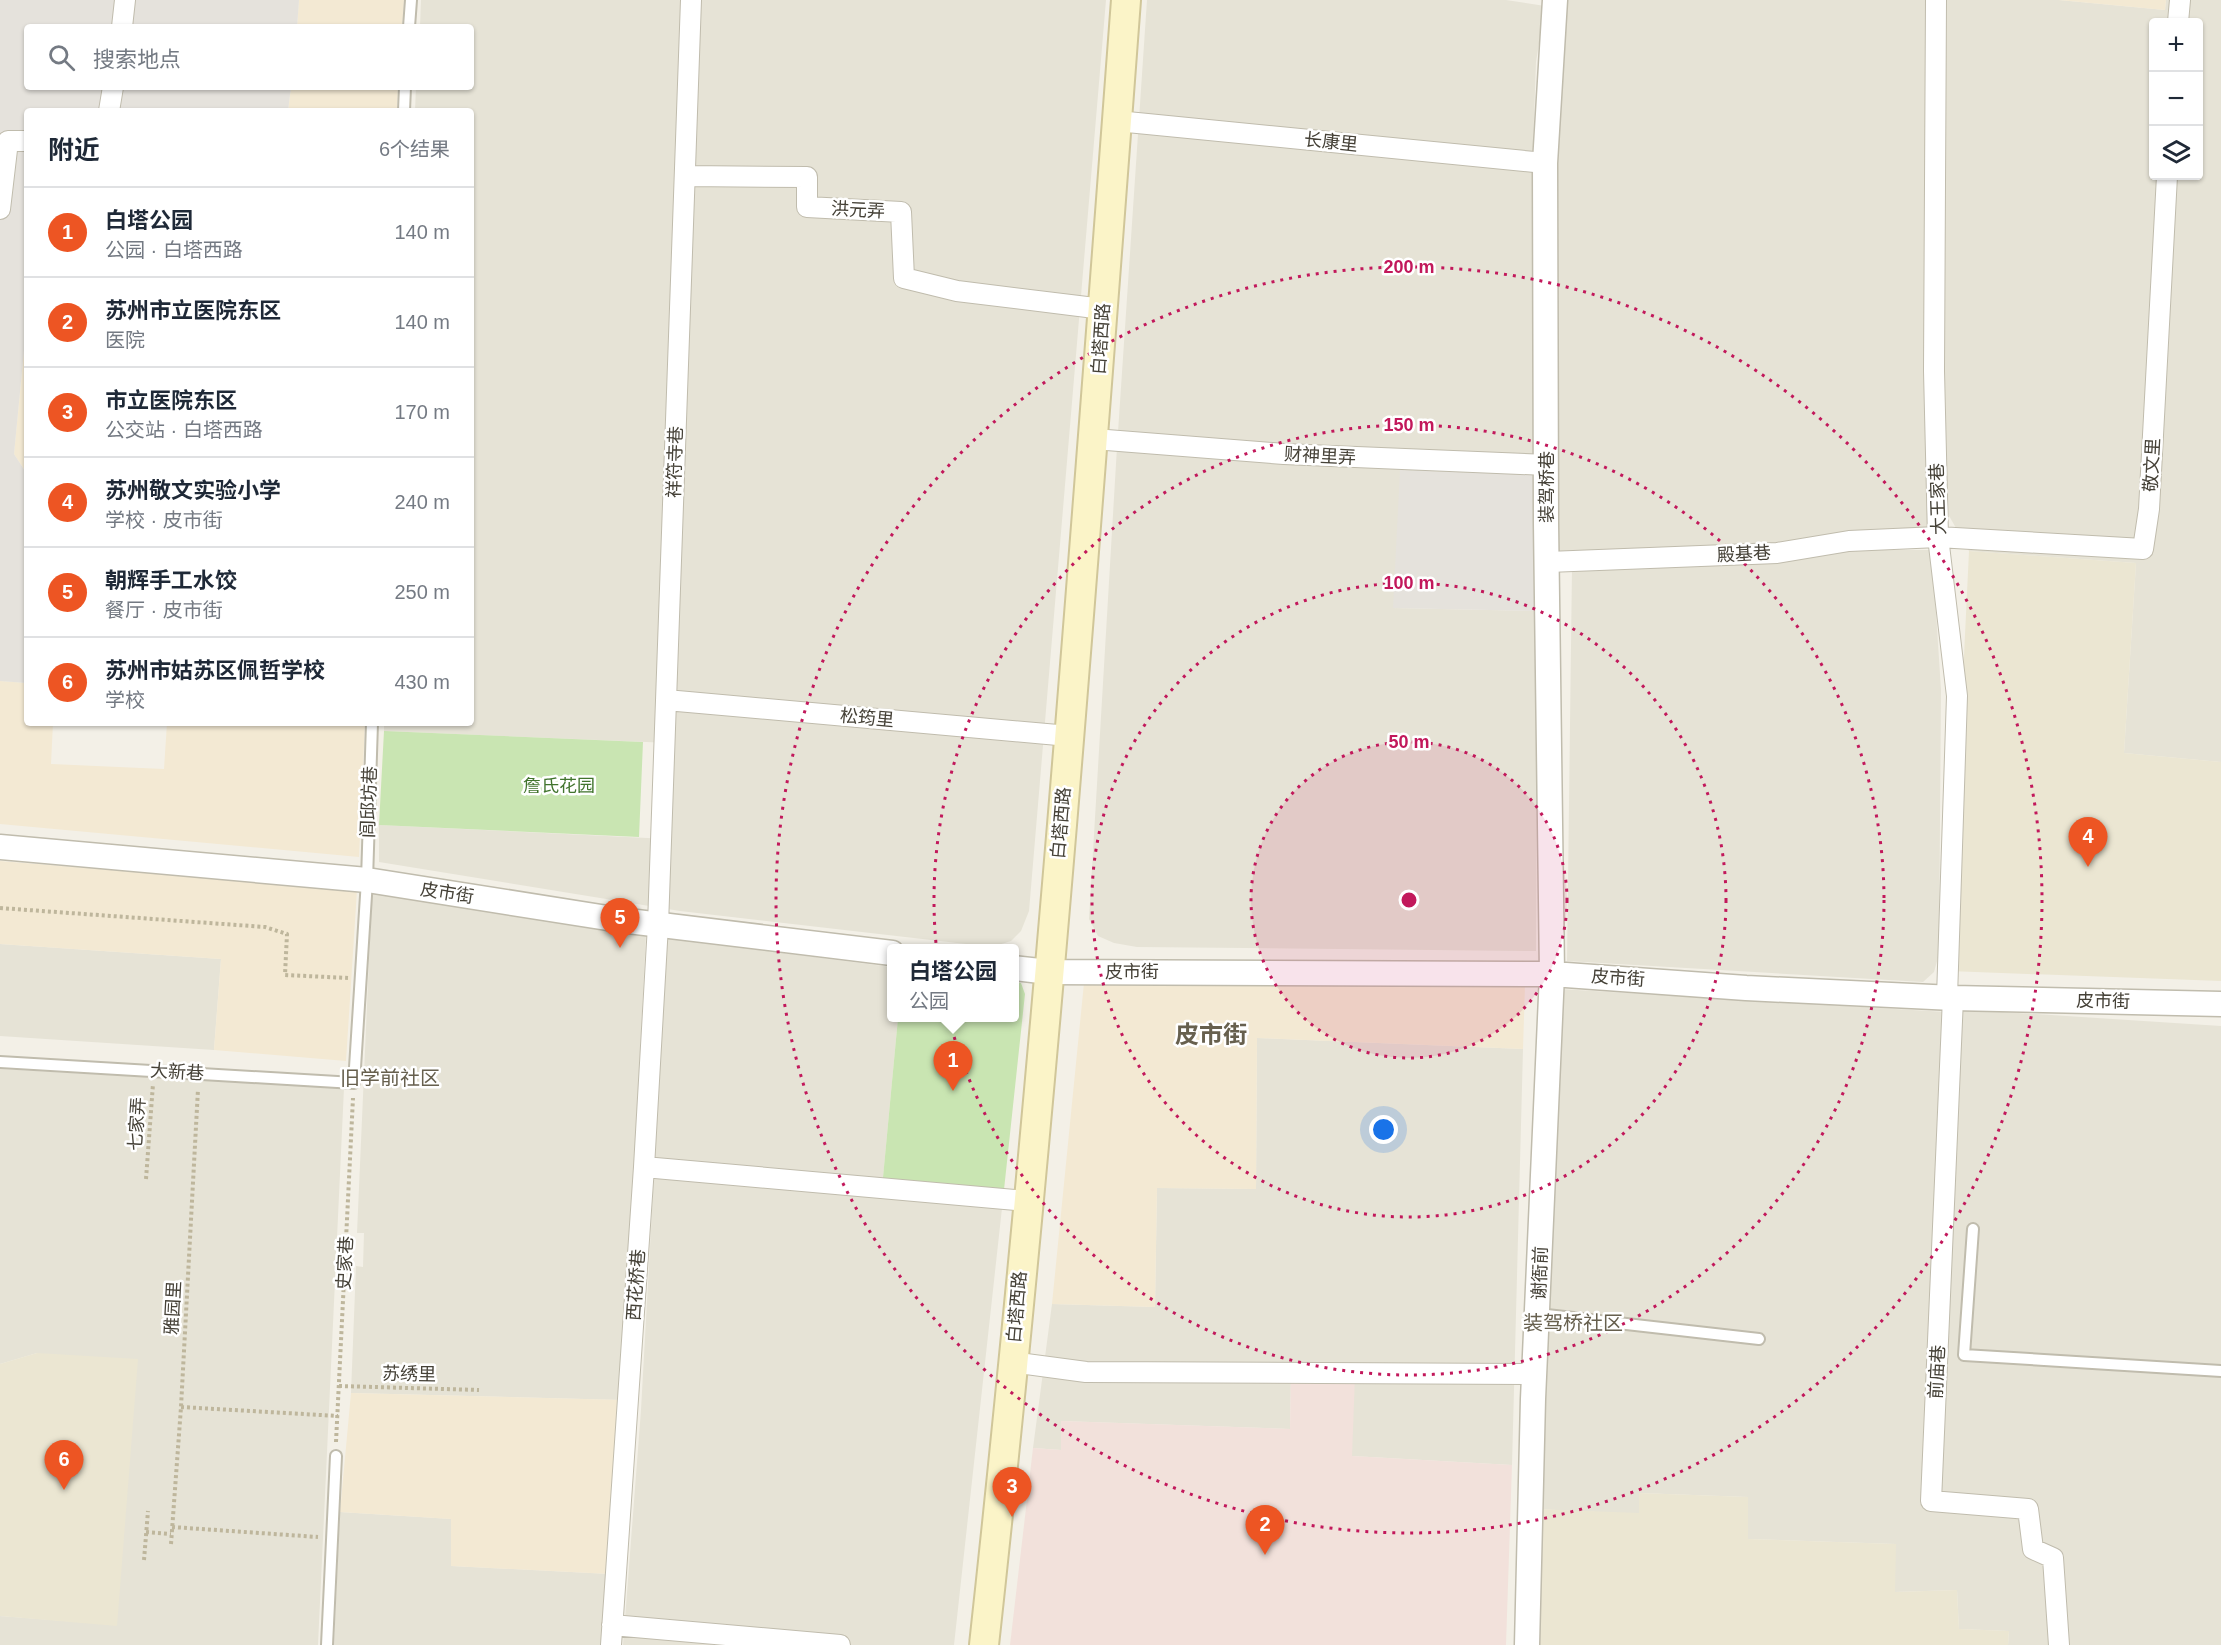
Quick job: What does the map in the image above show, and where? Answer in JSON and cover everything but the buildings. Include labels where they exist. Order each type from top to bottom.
[{"type":"main road","name":"白塔西路","points":[[984,1645],[1049,972],[1094,439],[1125,0]]},
{"type":"street","points":[[122,24],[125,0]]},
{"type":"street","name":"祥符寺巷","points":[[658,925],[692,0]]},
{"type":"street","name":"装驾桥巷","points":[[1552,974],[1545,163],[1555,0]]},
{"type":"street","name":"大王家巷","points":[[1936,0],[1934,371],[1938,537],[1957,696],[1950,997]]},
{"type":"street","points":[[2178,18],[2180,0]]},
{"type":"street","points":[[110,108],[113,90]]},
{"type":"street","name":"长康里","points":[[1117,121],[1545,163]]},
{"type":"street","points":[[0,209],[8,141],[24,141]]},
{"type":"street","name":"洪元弄","points":[[685,176],[807,177],[807,207],[901,212],[904,278],[957,291],[1103,309]]},
{"type":"street","name":"敬文里","points":[[1938,537],[2143,549],[2149,509],[2168,180]]},
{"type":"street","name":"财神里弄","points":[[1094,439],[1284,454],[1547,465]]},
{"type":"street","name":"殿基巷","points":[[1548,562],[1777,553],[1849,541],[1938,537]]},
{"type":"street","name":"松筠里","points":[[666,700],[1069,736]]},
{"type":"street","name":"皮市街","points":[[0,847],[366,880],[658,925],[887,953]]},
{"type":"street","name":"西花桥巷","points":[[611,1635],[644,1167],[658,925]]},
{"type":"street","name":"皮市街","points":[[1019,969],[1049,972],[1552,974],[1950,997],[2221,1004]]},
{"type":"street","name":"谢衙前","points":[[1527,1645],[1534,1374],[1552,974]]},
{"type":"street","name":"前庙巷","points":[[1950,997],[1931,1501],[2028,1509],[2033,1548],[2053,1558],[2059,1645]]},
{"type":"street","points":[[644,1167],[1027,1201]]},
{"type":"street","points":[[1012,1362],[1086,1372],[1534,1374]]},
{"type":"street","points":[[611,1635],[840,1645]]},
{"type":"lane","points":[[409,24],[411,0]]},
{"type":"lane","points":[[404,108],[405,90]]},
{"type":"lane","name":"闾邱坊巷","points":[[366,880],[372,726]]},
{"type":"lane","points":[[354,1083],[366,880]]},
{"type":"lane","name":"大新巷","points":[[0,1062],[354,1083]]},
{"type":"lane","points":[[1973,1229],[1964,1355],[2221,1371]]},
{"type":"lane","points":[[1538,1314],[1759,1339]]},
{"type":"lane","points":[[327,1645],[336,1456]]},
{"type":"path","points":[[0,908],[265,927],[287,934],[285,975],[360,979]]},
{"type":"path","name":"七家弄","points":[[146,1179],[154,1071]]},
{"type":"path","name":"雅园里","points":[[171,1544],[181,1407],[199,1074]]},
{"type":"path","name":"史家巷","points":[[336,1456],[354,1083]]},
{"type":"path","name":"苏绣里","points":[[339,1386],[479,1390]]},
{"type":"path","points":[[181,1407],[338,1416]]},
{"type":"path","points":[[144,1560],[148,1511]]},
{"type":"path","points":[[172,1527],[332,1538]]},
{"type":"path","points":[[146,1532],[171,1534]]},
{"type":"shaded area","points":[[0,0],[299,0],[297,24],[24,24],[24,90],[291,90],[288,108],[24,108],[24,350],[14,454],[24,469],[24,683],[0,681]]},
{"type":"shaded area","points":[[299,0],[404,0],[402,24],[297,24]]},
{"type":"shaded area","points":[[421,0],[1106,0],[1029,911],[1021,931],[1011,941],[1002,944],[966,944],[680,911],[379,862],[379,825],[668,839],[670,743],[384,731],[384,726],[474,726],[474,108],[415,108],[416,90],[474,90],[474,24],[420,24]]},
{"type":"shaded area","points":[[1147,0],[1506,0],[1545,6],[1536,62],[1532,174],[1535,475],[1393,608],[1538,611],[1536,951],[1137,947],[1114,943],[1098,936],[1089,919]]},
{"type":"shaded area","points":[[1552,0],[1929,0],[1930,530],[1777,547],[1551,554]]},
{"type":"shaded area","points":[[1947,0],[2059,0],[2165,10],[2166,0],[2221,0],[2221,762],[2124,753],[2136,563],[1969,551],[1948,514],[1942,252]]},
{"type":"shaded area","points":[[2059,0],[2166,0],[2165,10]]},
{"type":"shaded area","points":[[291,90],[398,90],[397,108],[288,108]]},
{"type":"shaded area","points":[[24,350],[24,469],[14,454]]},
{"type":"shaded area","points":[[1400,470],[1535,475],[1538,611],[1393,608]]},
{"type":"shaded area","points":[[1850,550],[1932,550],[1941,690],[1939,954],[1934,972],[1923,982],[1567,961],[1572,568]]},
{"type":"shaded area","points":[[1969,551],[2136,563],[2124,753],[2221,762],[2221,981],[1949,971]]},
{"type":"shaded area","points":[[0,681],[24,683],[24,726],[53,726],[51,764],[164,769],[167,726],[365,726],[359,857],[0,824]]},
{"type":"shaded area","points":[[0,861],[357,890],[346,1061],[214,1050],[221,959],[0,944]]},
{"type":"shaded area","points":[[372,891],[646,935],[622,1400],[351,1393],[356,1266],[363,1267],[364,1233],[357,1233]]},
{"type":"shaded area","points":[[667,938],[887,966],[887,1022],[898,1022],[882,1188],[1003,1199],[954,1645],[623,1645],[641,1410]]},
{"type":"shaded area","points":[[0,944],[221,959],[214,1050],[0,1036]]},
{"type":"shaded area","points":[[1084,983],[1525,985],[1523,1049],[1257,1038],[1256,1189],[1157,1188],[1155,1307],[1052,1304]]},
{"type":"shaded area","points":[[1560,989],[1946,1012],[1927,1374],[1958,1009],[2221,1026],[2221,1645],[2008,1645],[2009,1631],[1959,1629],[1957,1590],[1895,1592],[1895,1544],[1747,1539],[1748,1497],[1639,1493],[1639,1514],[1535,1509]]},
{"type":"shaded area","points":[[1257,1038],[1523,1049],[1512,1465],[1352,1456],[1291,1373],[1290,1429],[1061,1421],[1061,1450],[1033,1448],[1052,1304],[1155,1307],[1157,1188],[1256,1189]]},
{"type":"shaded area","points":[[0,1069],[344,1088],[318,1645],[0,1645],[0,1616],[117,1625],[37,1353],[0,1364]]},
{"type":"shaded area","points":[[37,1353],[138,1359],[117,1626],[0,1616],[0,1364]]},
{"type":"shaded area","points":[[1291,1372],[1355,1375],[1352,1456],[1512,1465],[1506,1645],[1010,1645],[1033,1448],[1061,1450],[1061,1421],[1290,1429]]},
{"type":"shaded area","points":[[351,1393],[622,1400],[610,1574],[451,1566],[451,1519],[340,1512]]},
{"type":"shaded area","points":[[1639,1493],[1748,1497],[1748,1539],[1896,1544],[1895,1592],[1957,1590],[1959,1629],[2009,1631],[2008,1645],[1530,1645],[1535,1509],[1639,1513]]},
{"type":"shaded area","points":[[340,1512],[452,1519],[452,1566],[610,1574],[606,1645],[334,1645]]},
{"type":"green space","name":"詹氏花园","points":[[384,731],[643,742],[639,837],[379,825]]},
{"type":"green space","points":[[1019,983],[1021,983],[1025,994],[1003,1199],[882,1188],[898,1022],[1019,1022]]},
{"type":"place","name":"苏州敬文实验小学","points":[[2088,867]]},
{"type":"place","name":"朝辉手工水饺","points":[[620,948]]},
{"type":"place","name":"白塔公园","points":[[953,1091]]},
{"type":"place","name":"苏州市姑苏区佩哲学校","points":[[64,1490]]},
{"type":"place","name":"市立医院东区","points":[[1012,1517]]},
{"type":"place","name":"苏州市立医院东区","points":[[1265,1555]]},
{"type":"district","name":"皮市街","points":[[1211,1034]]},
{"type":"district","name":"旧学前社区","points":[[390,1078]]},
{"type":"district","name":"装驾桥社区","points":[[1573,1323]]}]
